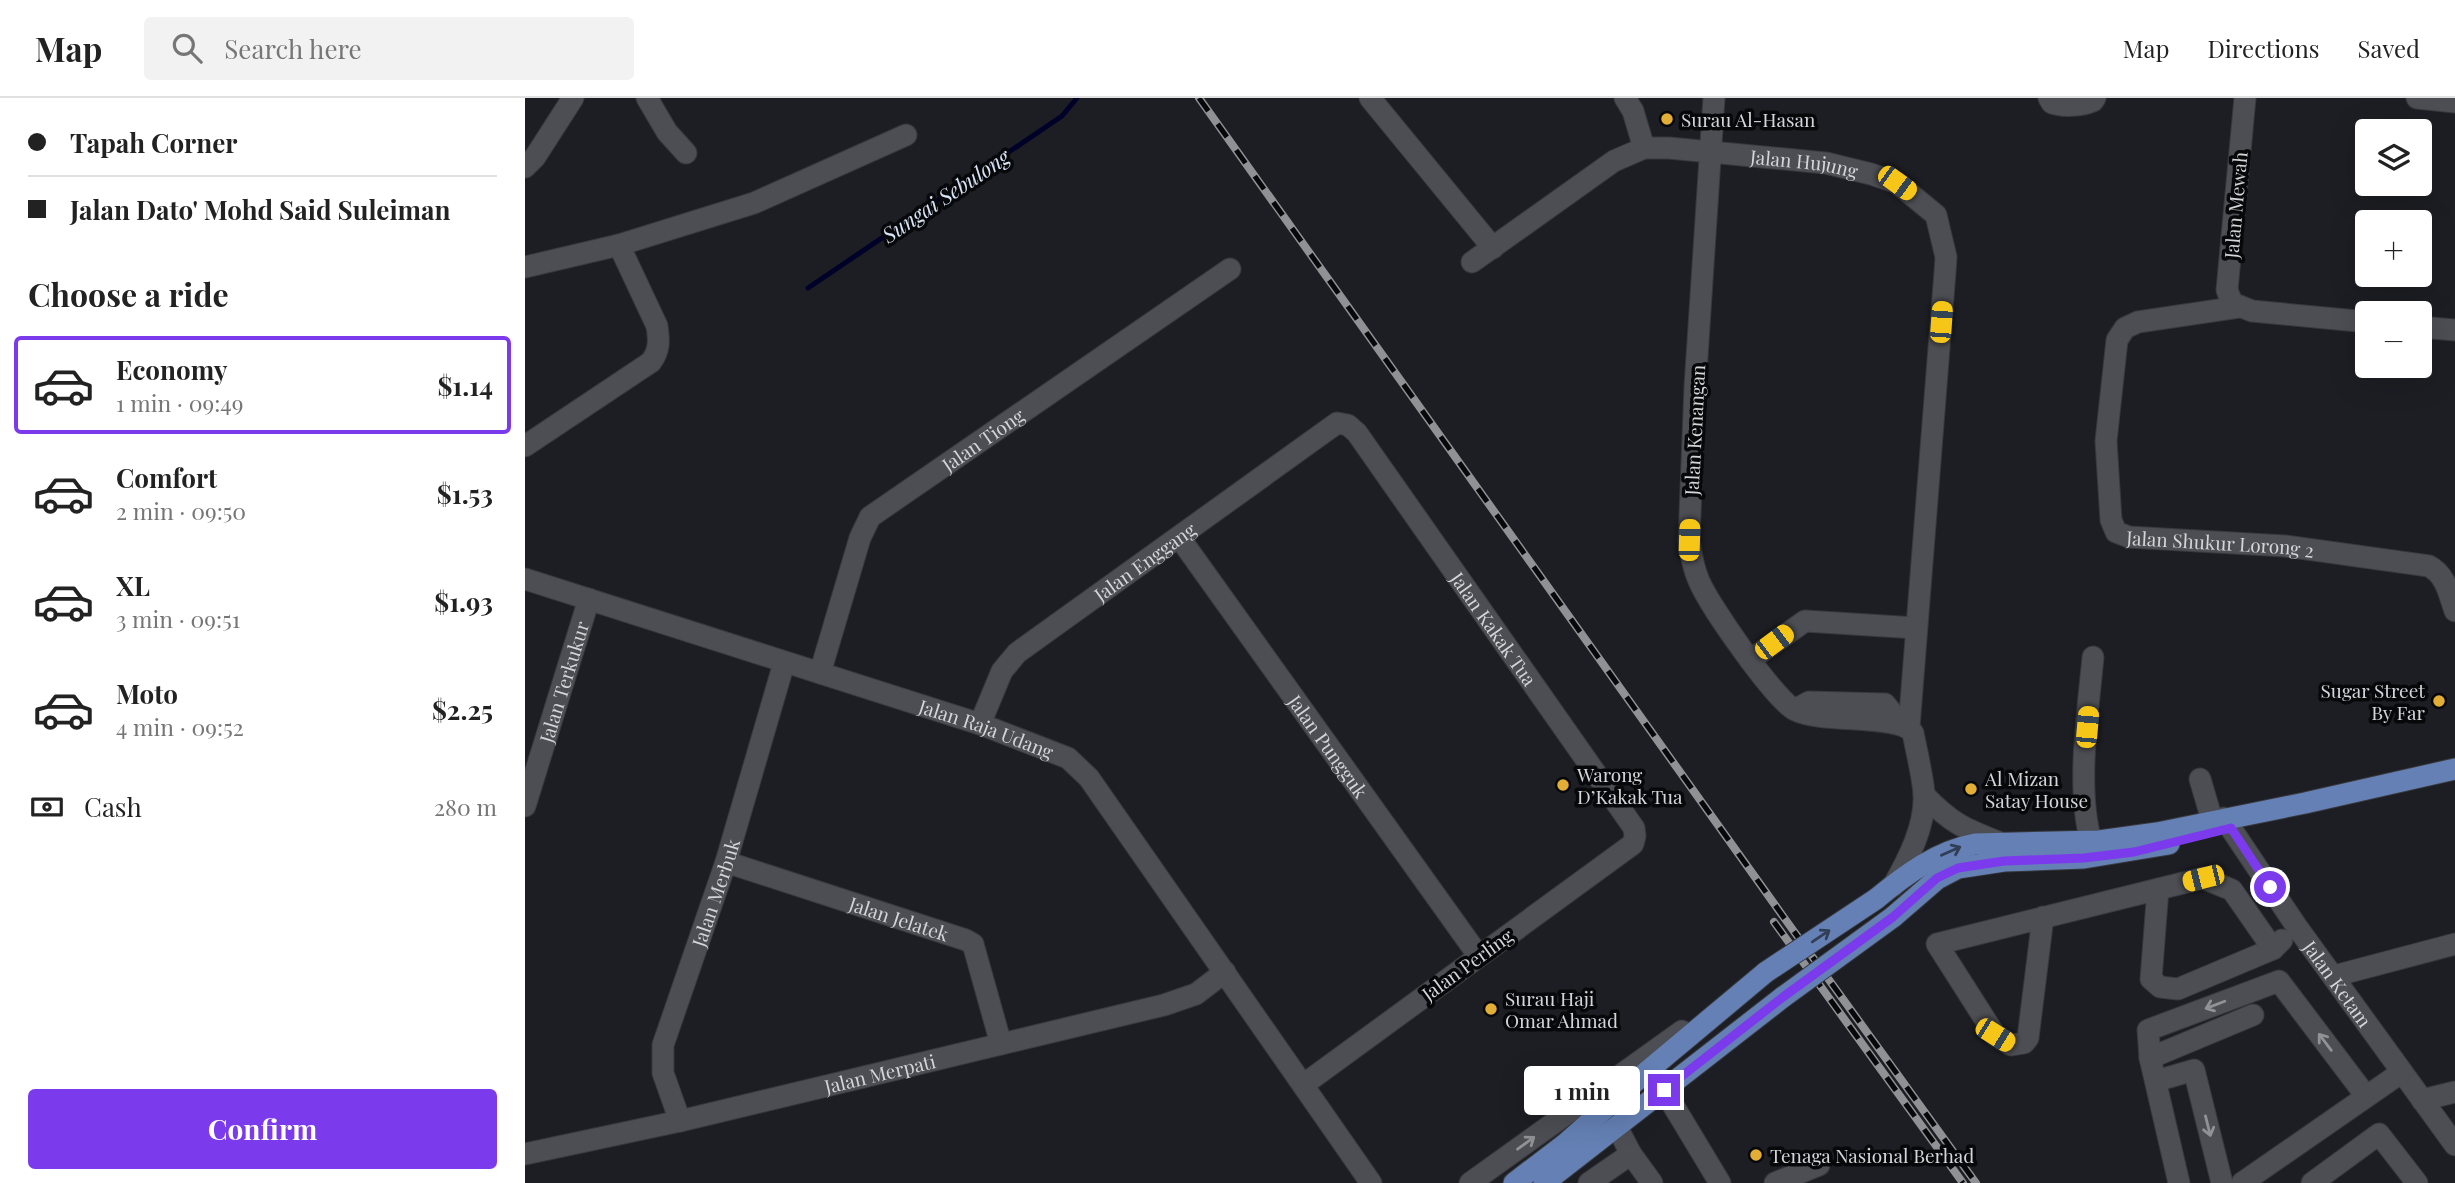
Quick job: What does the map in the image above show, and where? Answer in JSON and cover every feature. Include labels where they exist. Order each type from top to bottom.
[{"type":"main road","points":[[1514,1183],[1565,1144],[1766,972],[1884,893],[1915,869],[1960,847],[2091,841],[2157,833],[2222,822],[2455,769]]},
{"type":"main road","points":[[1556,1179],[1617,1127],[1783,997],[1893,917],[1937,878],[1958,868],[1992,862],[2084,858],[2134,852],[2222,822]]},
{"type":"street","points":[[525,167],[535,157],[573,98]]},
{"type":"street","points":[[647,98],[667,132],[686,153]]},
{"type":"street","points":[[1370,98],[1493,248]]},
{"type":"street","points":[[1625,98],[1633,111],[1644,148]]},
{"type":"street","name":"Jalan Kenangan","points":[[1714,98],[1695,387],[1689,540],[1691,557],[1699,583],[1784,701],[1829,718],[1905,726]]},
{"type":"street","points":[[2049,98],[2052,103],[2058,105],[2086,104],[2093,102],[2095,98]]},
{"type":"street","name":"Jalan Mewah","points":[[2239,307],[2232,303],[2227,290],[2245,98]]},
{"type":"street","points":[[2417,98],[2455,102]]},
{"type":"street","points":[[525,267],[619,245],[754,203],[906,135]]},
{"type":"street","name":"Jalan Hujung","points":[[1472,262],[1614,162],[1644,148],[1826,163],[1897,183],[1936,215],[1946,257],[1916,628],[1905,726]]},
{"type":"street","points":[[525,446],[651,362],[656,355],[659,337],[657,327],[619,245]]},
{"type":"street","name":"Jalan Tiong","points":[[820,673],[860,538],[870,517],[1230,269]]},
{"type":"street","points":[[2239,307],[2252,311],[2355,321]]},
{"type":"street","name":"Jalan Shukur Lorong 2","points":[[2239,307],[2138,322],[2125,328],[2117,340],[2106,441],[2111,520],[2116,531],[2129,537],[2285,546],[2429,566],[2439,571],[2447,585],[2455,611]]},
{"type":"street","points":[[2432,328],[2455,330]]},
{"type":"street","name":"Jalan Enggang","points":[[980,724],[1002,671],[1017,653],[1338,424]]},
{"type":"street","name":"Jalan Kakak Tua","points":[[1338,424],[1348,425],[1357,433],[1634,828],[1633,844]]},
{"type":"street","name":"Jalan Pungguk","points":[[1179,537],[1478,955]]},
{"type":"street","name":"Jalan Raja Udang","points":[[525,579],[980,724],[1068,758],[1089,778],[1371,1183]]},
{"type":"street","name":"Jalan Terkukur","points":[[525,806],[589,599]]},
{"type":"street","points":[[1754,657],[1805,621],[1916,628]]},
{"type":"street","points":[[2091,841],[2085,809],[2087,727],[2093,657]]},
{"type":"street","name":"Jalan Merbuk","points":[[680,1121],[663,1073],[663,1045],[726,862],[784,663]]},
{"type":"street","points":[[1884,893],[1907,862],[1920,821],[1924,795],[1913,733],[1905,726]]},
{"type":"street","name":"Jalan Ketam","points":[[2200,779],[2222,822],[2455,1145]]},
{"type":"street","points":[[1924,795],[1942,814],[1963,829],[2003,844]]},
{"type":"street","name":"Jalan Perling","points":[[1303,1085],[1633,844]]},
{"type":"street","name":"Jalan Jelatek","points":[[726,862],[967,940],[973,944],[1000,1044]]},
{"type":"street","points":[[2043,917],[2028,1038],[2024,1043],[2011,1045],[1995,1035],[1937,944],[2043,917],[2203,878],[2232,890],[2273,949]]},
{"type":"street","points":[[2158,889],[2151,979],[2160,987],[2178,989],[2273,949],[2297,927]]},
{"type":"street","points":[[2335,976],[2455,944]]},
{"type":"street","name":"Jalan Merpati","points":[[525,1154],[680,1121],[1175,1001],[1196,994],[1224,972]]},
{"type":"street","points":[[2179,1183],[2150,1058],[2148,1030],[2279,981],[2366,1096]]},
{"type":"street","points":[[1470,1183],[1693,1024],[1729,1003]]},
{"type":"street","points":[[2150,1058],[2253,1015]]},
{"type":"street","points":[[2155,1081],[2194,1070],[2222,1183]]},
{"type":"street","points":[[2242,1183],[2402,1072]]},
{"type":"street","points":[[1664,1090],[1720,1183]]},
{"type":"street","points":[[2422,1100],[2455,1092]]},
{"type":"street","points":[[1617,1127],[1631,1154],[1652,1183]]},
{"type":"street","points":[[2312,1183],[2379,1133],[2417,1183]]},
{"type":"street","points":[[1589,1183],[1631,1154]]},
{"type":"street","points":[[1775,1183],[1819,1165]]},
{"type":"waterway","name":"Sungai Sebulong","points":[[808,288],[1062,116],[1077,98]]},
{"type":"railway","points":[[1199,98],[1976,1183]]},
{"type":"railway","points":[[1774,922],[1963,1183]]},
{"type":"place","name":"Surau Al-Hasan","points":[[1667,119]]},
{"type":"place","name":"Sugar Street By Far","points":[[2439,701]]},
{"type":"place","name":"Warong D’Kakak Tua","points":[[1563,785]]},
{"type":"place","name":"Al Mizan Satay House","points":[[1971,789]]},
{"type":"place","name":"Surau Haji Omar Ahmad","points":[[1491,1009]]},
{"type":"place","name":"Tenaga Nasional Berhad","points":[[1756,1155]]},
{"type":"route","points":[[1664,1090],[1783,997],[1893,917],[1937,878],[1958,868],[1980,863],[2084,858],[2134,852],[2231,828],[2270,887]]}]
